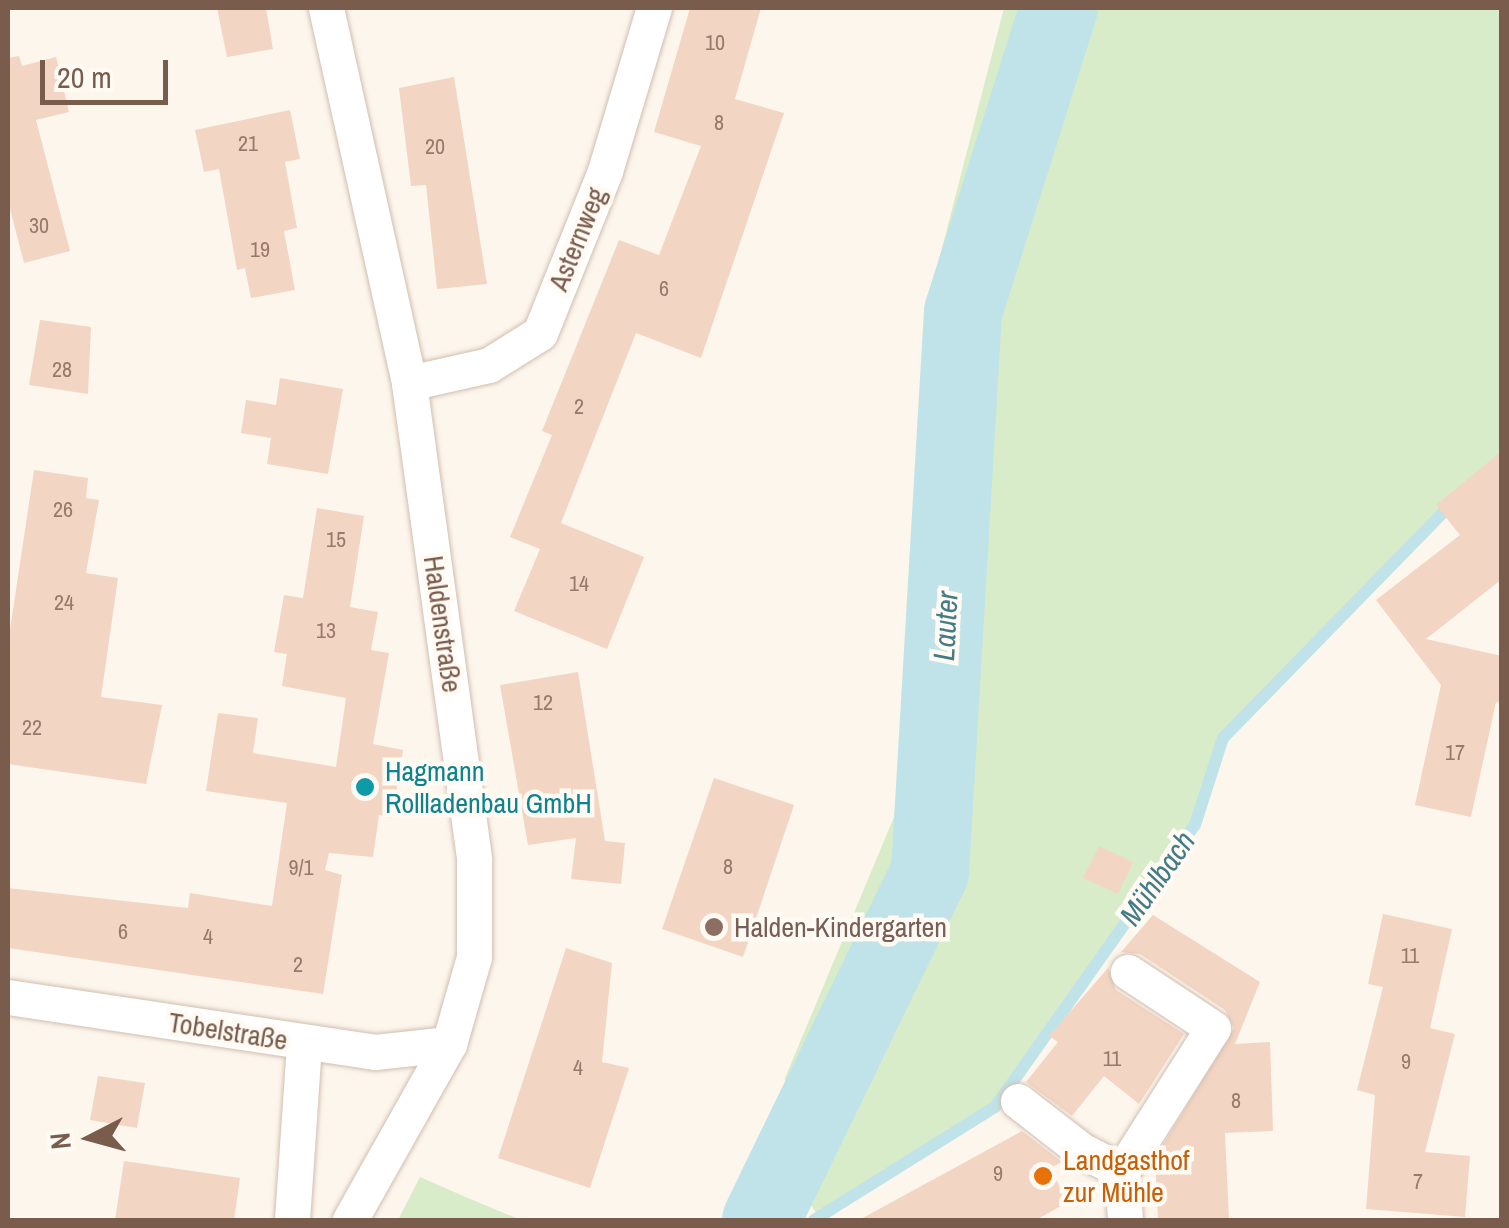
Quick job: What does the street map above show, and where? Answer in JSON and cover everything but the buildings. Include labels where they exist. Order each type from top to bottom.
[{"type":"street","name":"Haldenstraße","points":[[326,8],[409,384],[474,860],[474,957],[450,1044],[350,1220]]},
{"type":"street","name":"Asternweg","points":[[409,384],[489,365],[540,333],[604,171],[654,8]]},
{"type":"street","points":[[1126,1220],[1122,1171],[1213,1028],[1128,972]]},
{"type":"street","name":"Tobelstraße","points":[[8,997],[375,1052],[450,1044]]},
{"type":"street","points":[[292,1220],[304,1043]]},
{"type":"street","points":[[1018,1101],[1081,1150],[1122,1171]]},
{"type":"green space","points":[[1004,8],[1501,8],[1501,452],[1223,738],[1195,825],[995,1107],[819,1217],[806,1198],[780,1220],[785,1078],[894,817],[918,592],[927,306]]},
{"type":"green space","points":[[420,1177],[468,1198],[521,1220],[398,1220]]},
{"type":"waterway","name":"Lauter","points":[[761,1220],[930,872],[963,312],[1059,8]]},
{"type":"waterway","name":"Mühlbach","points":[[814,1220],[995,1107],[1195,825],[1223,738],[1454,501]]},
{"type":"place","name":"Hagmann Rollladenbau GmbH","points":[[365,787]]},
{"type":"place","name":"Halden-Kindergarten","points":[[714,927]]},
{"type":"place","name":"Landgasthof zur Mühle","points":[[1043,1176]]}]
